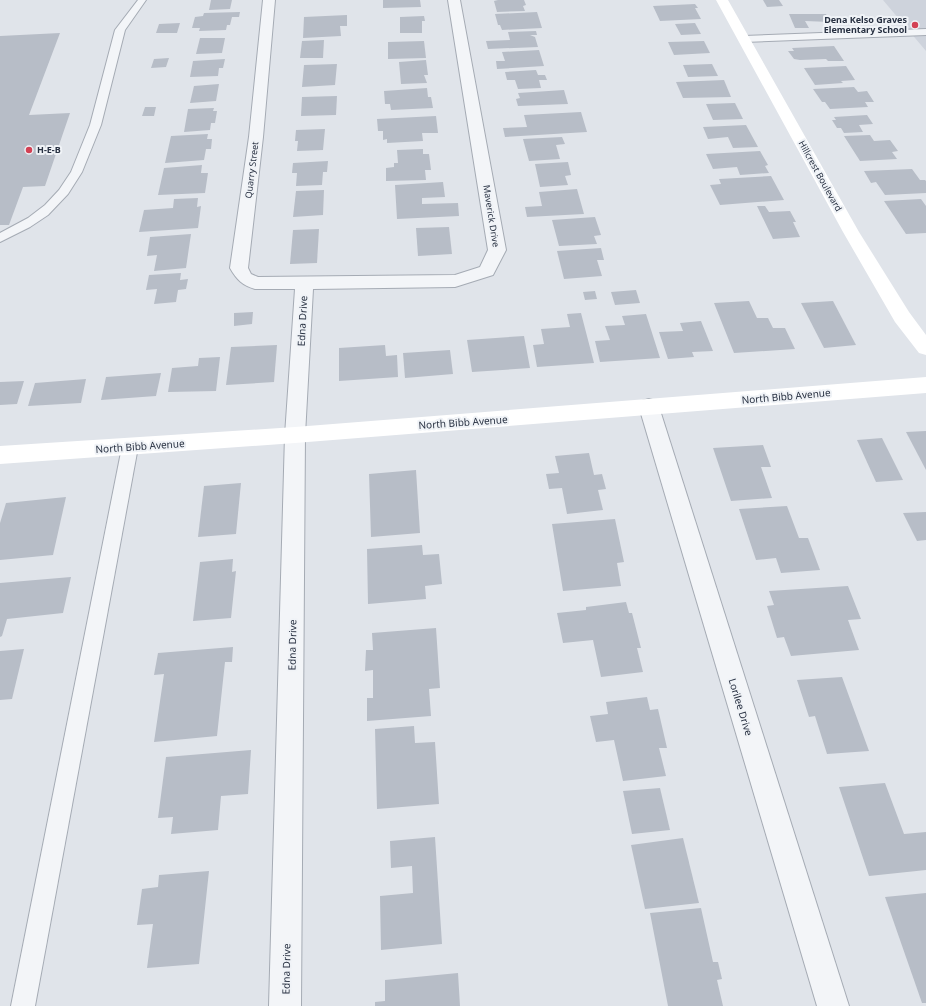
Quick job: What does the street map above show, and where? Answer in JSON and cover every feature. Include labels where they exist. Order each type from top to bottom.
[{"type":"main road","name":"Hillcrest Boulevard","points":[[722,0],[851,232],[902,317],[926,348]]},
{"type":"main road","name":"North Bibb Avenue","points":[[0,456],[295,435],[926,385]]},
{"type":"street","name":"Quarry Street","points":[[268,0],[256,137],[239,268],[244,278],[255,284],[304,284]]},
{"type":"street","name":"Maverick Drive","points":[[304,284],[455,281],[487,271],[497,250],[454,0]]},
{"type":"street","name":"Edna Drive","points":[[286,1006],[295,435],[304,284]]},
{"type":"street","name":"Lorilee Drive","points":[[649,407],[833,1006]]},
{"type":"lane","points":[[0,238],[28,224],[50,208],[70,182],[81,163],[92,137],[120,30],[126,20],[140,5],[142,0]]},
{"type":"lane","points":[[744,39],[926,32]]},
{"type":"lane","points":[[23,1006],[130,447]]},
{"type":"shaded area","name":"Dena Kelso Graves Elementary School","points":[[883,0],[926,0],[926,51]]},
{"type":"building","points":[[211,0],[232,0],[230,9],[209,10]]},
{"type":"building","points":[[383,0],[420,0],[421,7],[383,8]]},
{"type":"building","points":[[524,0],[526,5],[523,6],[525,11],[497,12],[494,1]]},
{"type":"building","points":[[763,0],[779,0],[783,6],[767,7]]},
{"type":"building","points":[[695,4],[698,8],[695,8],[701,19],[660,21],[653,6]]},
{"type":"building","points":[[240,12],[239,17],[232,17],[230,25],[227,25],[226,30],[199,31],[200,28],[192,28],[195,17],[203,16],[204,13]]},
{"type":"building","points":[[537,12],[542,28],[502,30],[500,25],[498,25],[495,14]]},
{"type":"building","points":[[789,14],[826,14],[830,22],[805,21],[809,28],[795,28]]},
{"type":"building","points":[[347,15],[347,26],[340,26],[341,36],[303,38],[304,17]]},
{"type":"building","points":[[424,16],[425,21],[422,21],[422,33],[400,33],[400,17]]},
{"type":"building","points":[[180,23],[177,33],[156,33],[159,24]]},
{"type":"building","points":[[695,23],[701,34],[681,35],[675,24]]},
{"type":"building","points":[[536,31],[537,35],[530,35],[535,37],[538,47],[488,49],[486,41],[510,40],[508,32]]},
{"type":"building","name":"H-E-B","points":[[60,33],[29,115],[70,113],[45,186],[23,187],[9,225],[0,225],[0,36]]},
{"type":"building","points":[[200,38],[225,38],[222,53],[196,54]]},
{"type":"building","points":[[324,40],[323,58],[300,58],[302,41]]},
{"type":"building","points":[[424,41],[426,58],[388,59],[388,42]]},
{"type":"building","points":[[704,41],[710,53],[674,55],[668,42]]},
{"type":"building","points":[[834,46],[844,61],[828,61],[826,59],[794,59],[788,51],[794,51],[792,48]]},
{"type":"building","points":[[539,50],[544,66],[497,69],[496,61],[505,61],[502,52]]},
{"type":"building","points":[[169,58],[166,67],[151,68],[154,59]]},
{"type":"building","points":[[225,59],[223,68],[219,68],[218,76],[190,77],[193,61]]},
{"type":"building","points":[[426,60],[428,75],[424,75],[427,83],[401,84],[399,62]]},
{"type":"building","points":[[337,64],[335,85],[302,87],[304,65]]},
{"type":"building","points":[[712,64],[718,76],[688,77],[683,65]]},
{"type":"building","points":[[846,66],[855,80],[841,81],[843,83],[815,85],[804,68]]},
{"type":"building","points":[[536,70],[538,75],[545,75],[547,80],[539,80],[541,88],[518,89],[515,80],[507,80],[505,72]]},
{"type":"building","points":[[724,80],[731,97],[683,98],[676,82]]},
{"type":"building","points":[[219,84],[216,101],[190,103],[194,86]]},
{"type":"building","points":[[854,87],[858,92],[867,91],[874,102],[865,102],[868,107],[830,109],[825,102],[822,102],[813,89]]},
{"type":"building","points":[[427,88],[428,97],[431,97],[433,108],[391,110],[390,104],[385,104],[384,91]]},
{"type":"building","points":[[564,90],[568,104],[518,106],[516,99],[520,98],[518,93]]},
{"type":"building","points":[[337,96],[336,115],[301,116],[302,97]]},
{"type":"building","points":[[735,103],[743,119],[713,120],[706,104]]},
{"type":"building","points":[[145,107],[156,107],[154,116],[142,116]]},
{"type":"building","points":[[214,108],[213,111],[217,111],[215,123],[211,123],[210,130],[184,132],[188,109]]},
{"type":"building","points":[[581,112],[587,132],[505,137],[503,128],[527,127],[524,115]]},
{"type":"building","points":[[867,115],[873,124],[859,125],[863,132],[844,133],[841,128],[837,128],[832,120],[836,120],[834,117]]},
{"type":"building","points":[[436,116],[438,133],[422,133],[423,141],[387,143],[387,139],[383,140],[383,131],[378,131],[377,119]]},
{"type":"building","points":[[746,125],[758,147],[733,148],[728,137],[708,139],[703,127]]},
{"type":"building","points":[[325,129],[323,150],[297,151],[298,141],[295,141],[296,130]]},
{"type":"building","points":[[208,134],[207,139],[212,139],[211,149],[206,149],[204,160],[165,163],[171,136]]},
{"type":"building","points":[[870,135],[874,141],[890,140],[898,151],[892,152],[897,159],[860,161],[844,136]]},
{"type":"building","points":[[562,137],[565,144],[556,145],[560,159],[529,161],[523,139]]},
{"type":"building","points":[[423,149],[423,154],[429,154],[431,170],[425,170],[426,180],[386,181],[386,168],[394,167],[394,163],[398,163],[397,150]]},
{"type":"building","points":[[760,151],[768,165],[765,166],[769,173],[740,175],[737,167],[713,169],[706,154]]},
{"type":"building","points":[[328,161],[327,172],[323,172],[322,185],[296,186],[297,173],[292,173],[293,163]]},
{"type":"building","points":[[568,162],[571,175],[565,176],[568,185],[540,187],[535,164]]},
{"type":"building","points":[[202,165],[201,173],[208,173],[205,193],[158,195],[164,168]]},
{"type":"building","points":[[912,169],[920,180],[926,181],[926,193],[885,195],[876,182],[871,183],[864,171]]},
{"type":"building","points":[[771,176],[784,200],[720,205],[710,185],[721,184],[719,179]]},
{"type":"building","points":[[443,182],[445,197],[422,198],[422,204],[458,203],[459,216],[397,219],[395,185]]},
{"type":"building","points":[[577,189],[584,214],[527,217],[525,207],[542,206],[539,192]]},
{"type":"building","points":[[324,190],[323,215],[293,217],[296,191]]},
{"type":"building","points":[[198,198],[197,207],[201,206],[198,228],[139,232],[144,210],[173,208],[174,199]]},
{"type":"building","points":[[921,199],[926,206],[926,233],[906,234],[884,201]]},
{"type":"building","points":[[757,206],[765,206],[769,212],[790,211],[796,222],[793,222],[800,237],[773,239]]},
{"type":"building","points":[[595,217],[601,235],[594,236],[597,244],[559,246],[552,220]]},
{"type":"building","points":[[449,227],[452,254],[418,256],[416,228]]},
{"type":"building","points":[[319,229],[317,263],[290,264],[293,230]]},
{"type":"building","points":[[191,234],[186,268],[154,271],[157,255],[147,256],[150,237]]},
{"type":"building","points":[[601,248],[604,260],[597,260],[602,276],[564,279],[557,251]]},
{"type":"building","points":[[181,273],[180,280],[188,279],[186,289],[178,290],[176,302],[154,304],[157,289],[146,290],[149,275]]},
{"type":"building","points":[[636,290],[640,303],[615,305],[611,292]]},
{"type":"building","points":[[595,291],[597,299],[585,300],[583,292]]},
{"type":"building","points":[[749,301],[757,318],[768,318],[773,328],[785,328],[795,349],[734,353],[714,303]]},
{"type":"building","points":[[833,301],[856,345],[824,348],[801,303]]},
{"type":"building","points":[[253,312],[252,324],[234,326],[234,313]]},
{"type":"building","points":[[581,313],[594,363],[537,367],[533,345],[544,344],[541,329],[570,327],[567,314]]},
{"type":"building","points":[[646,314],[660,358],[600,362],[595,341],[610,340],[605,326],[625,325],[622,316]]},
{"type":"building","points":[[701,321],[713,351],[692,352],[694,357],[668,359],[659,332],[683,331],[680,323]]},
{"type":"building","points":[[524,336],[530,368],[472,372],[467,340]]},
{"type":"building","points":[[277,345],[274,382],[226,385],[231,347]]},
{"type":"building","points":[[385,345],[386,356],[397,355],[398,377],[339,381],[339,348]]},
{"type":"building","points":[[450,350],[453,374],[405,378],[403,353]]},
{"type":"building","points":[[220,357],[216,391],[168,392],[172,368],[198,366],[199,358]]},
{"type":"building","points":[[161,373],[156,396],[101,400],[106,377]]},
{"type":"building","points":[[86,379],[81,403],[28,406],[35,383]]},
{"type":"building","points":[[24,381],[17,404],[0,405],[0,382]]},
{"type":"building","points":[[926,431],[926,470],[906,432]]},
{"type":"building","points":[[882,438],[903,480],[876,482],[857,440]]},
{"type":"building","points":[[763,445],[771,467],[761,467],[772,498],[731,501],[713,448]]},
{"type":"building","points":[[589,453],[594,475],[602,474],[606,489],[598,490],[603,510],[567,514],[562,488],[549,489],[546,474],[559,473],[555,456]]},
{"type":"building","points":[[416,470],[420,533],[371,537],[369,474]]},
{"type":"building","points":[[241,483],[236,534],[198,537],[204,486]]},
{"type":"building","points":[[66,497],[53,555],[0,560],[0,523],[6,503]]},
{"type":"building","points":[[787,506],[799,538],[808,538],[820,570],[781,573],[776,558],[756,560],[739,509]]},
{"type":"building","points":[[926,512],[926,540],[917,541],[903,513]]},
{"type":"building","points":[[615,519],[624,562],[617,563],[621,586],[563,591],[552,524]]},
{"type":"building","points":[[422,545],[423,555],[439,554],[442,584],[425,586],[426,599],[368,604],[367,549]]},
{"type":"building","points":[[233,559],[232,572],[236,571],[231,618],[193,621],[200,562]]},
{"type":"building","points":[[71,577],[63,613],[7,619],[2,636],[0,637],[0,583]]},
{"type":"building","points":[[848,586],[861,619],[848,620],[859,650],[791,656],[784,637],[777,638],[767,606],[774,605],[769,591]]},
{"type":"building","points":[[626,602],[629,613],[632,613],[641,648],[637,648],[643,672],[601,677],[593,640],[563,643],[557,613],[586,610],[586,607]]},
{"type":"building","points":[[436,628],[440,688],[429,689],[431,716],[367,721],[367,698],[373,698],[373,670],[365,671],[366,650],[373,650],[372,633]]},
{"type":"building","points":[[233,647],[232,662],[225,662],[217,736],[154,742],[164,674],[154,675],[158,653]]},
{"type":"building","points":[[24,649],[12,699],[0,700],[0,651]]},
{"type":"building","points":[[842,677],[869,751],[827,754],[815,716],[809,717],[797,680]]},
{"type":"building","points":[[647,697],[650,710],[658,709],[667,748],[659,748],[666,776],[623,781],[614,740],[596,742],[590,716],[608,714],[606,702]]},
{"type":"building","points":[[414,726],[415,743],[435,742],[439,804],[377,809],[375,729]]},
{"type":"building","points":[[251,750],[248,794],[221,796],[218,830],[171,834],[173,817],[158,818],[166,757]]},
{"type":"building","points":[[885,783],[904,834],[926,832],[926,870],[869,876],[839,787]]},
{"type":"building","points":[[660,788],[670,830],[632,834],[623,791]]},
{"type":"building","points":[[435,837],[442,944],[381,950],[380,896],[413,893],[412,866],[391,868],[390,841]]},
{"type":"building","points":[[683,838],[699,903],[645,909],[631,845]]},
{"type":"building","points":[[209,871],[199,964],[147,968],[153,924],[137,925],[142,889],[158,887],[159,875]]},
{"type":"building","points":[[926,893],[926,1003],[922,1003],[885,897]]},
{"type":"building","points":[[701,908],[713,962],[718,962],[722,979],[717,980],[723,1006],[668,1006],[650,913]]},
{"type":"building","points":[[458,973],[460,1006],[375,1006],[375,1002],[385,1001],[385,980]]},
{"type":"place","name":"Dena Kelso Graves Elementary School","points":[[915,25]]},
{"type":"place","name":"H-E-B","points":[[29,150]]}]
